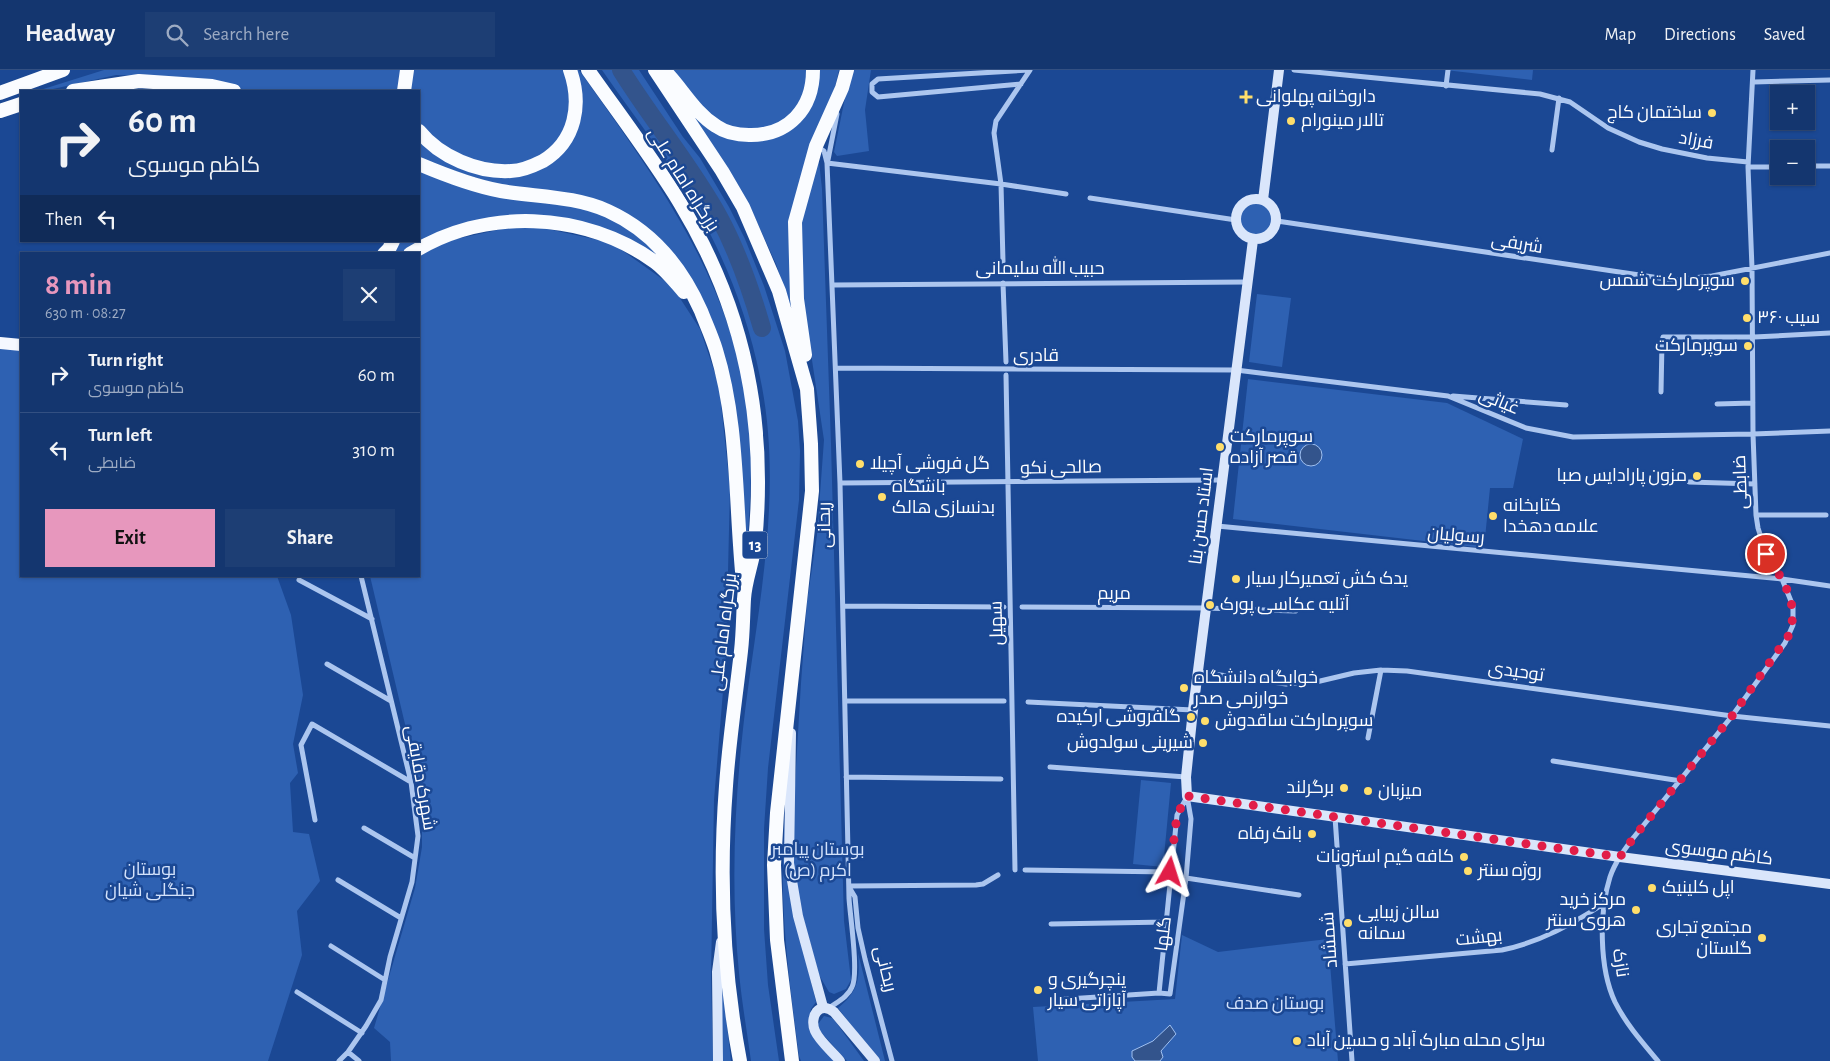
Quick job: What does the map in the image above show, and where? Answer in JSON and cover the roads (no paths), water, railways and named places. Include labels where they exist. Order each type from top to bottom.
[{"type":"highway","points":[[0,93],[63,70]]},
{"type":"highway","points":[[404,90],[407,70]]},
{"type":"highway","points":[[420,132],[440,150],[477,167],[492,171],[512,171],[535,165],[560,148],[574,122],[576,96],[570,70]]},
{"type":"highway","name":"بزرگراه امام علی","points":[[588,70],[680,204],[704,248],[717,277],[740,344],[750,385],[757,430],[758,488],[755,545],[744,595],[741,648],[726,786],[723,840],[723,921],[740,1061]]},
{"type":"highway","name":"بزرگراه امام علی","points":[[655,70],[722,171],[754,230],[779,290],[807,389],[812,491],[777,813],[774,865],[777,940],[792,1061]]},
{"type":"highway","points":[[664,70],[698,112],[712,124],[727,132],[741,135],[756,135],[778,131],[791,123],[801,112],[808,100],[814,70]]},
{"type":"highway","points":[[807,389],[797,292],[795,222],[816,146],[842,88],[847,70]]},
{"type":"highway","points":[[79,90],[139,81],[212,86],[230,90]]},
{"type":"highway","points":[[98,87],[120,90]]},
{"type":"highway","points":[[0,111],[20,104]]},
{"type":"highway","points":[[420,164],[472,184],[500,190],[575,200],[608,211],[638,227],[671,260],[692,291],[704,318],[716,349],[726,388],[732,424],[744,595]]},
{"type":"highway","points":[[413,252],[430,242],[481,225],[511,221],[542,221],[570,225],[603,234],[635,249],[657,263],[673,279],[704,318]]},
{"type":"main road","points":[[1263,200],[1279,70]]},
{"type":"main road","points":[[1250,200],[1263,200],[1274,208],[1277,221],[1271,233],[1266,237],[1253,240],[1241,233],[1238,228],[1236,220],[1239,208],[1250,200]]},
{"type":"main road","name":"استاد حسن بنا","points":[[1187,796],[1186,777],[1193,710],[1253,240]]},
{"type":"main road","points":[[0,344],[20,345]]},
{"type":"main road","points":[[0,352],[20,353]]},
{"type":"main road","points":[[791,684],[792,764],[789,863],[798,916],[826,1008],[875,1061]]},
{"type":"main road","name":"کاظم موسوی","points":[[1187,796],[1620,857],[1830,884]]},
{"type":"main road","points":[[718,1061],[717,972],[723,921]]},
{"type":"main road","points":[[826,1008],[818,1010],[815,1016],[814,1027],[816,1033],[840,1061]]},
{"type":"main road","points":[[858,1042],[868,1061]]},
{"type":"street","points":[[1021,84],[878,97],[872,92],[872,84],[878,79],[1030,70]]},
{"type":"street","points":[[1003,262],[1001,184],[994,133],[996,121],[1030,70]]},
{"type":"street","name":"فرزاد","points":[[1294,70],[1540,94],[1570,102],[1608,128],[1639,142],[1662,149],[1707,158],[1748,165],[1770,166]]},
{"type":"street","points":[[1446,86],[1448,70]]},
{"type":"street","name":"ضابطی","points":[[1620,857],[1732,716],[1789,635],[1793,625],[1793,606],[1782,579],[1766,554],[1756,514],[1753,434],[1754,337],[1748,165],[1754,82],[1753,70]]},
{"type":"street","points":[[1754,82],[1830,80]]},
{"type":"street","name":"ریحانی","points":[[826,1008],[848,994],[854,980],[849,886],[840,484],[828,162],[842,88]]},
{"type":"street","points":[[1552,150],[1559,98]]},
{"type":"street","points":[[816,146],[824,151],[828,162],[1066,194]]},
{"type":"street","points":[[1815,166],[1830,166]]},
{"type":"street","points":[[1090,198],[1236,220]]},
{"type":"street","name":"شریفی","points":[[1277,221],[1660,280],[1685,280],[1830,253]]},
{"type":"street","name":"حبیب الله سلیمانی","points":[[833,285],[1248,282]]},
{"type":"street","points":[[1003,284],[1006,362]]},
{"type":"street","points":[[1661,392],[1663,337],[1754,337],[1830,332]]},
{"type":"street","name":"قادری","points":[[836,368],[1236,370]]},
{"type":"street","name":"غیاثی","points":[[1236,370],[1448,396],[1526,428],[1573,437],[1830,431]]},
{"type":"street","name":"سهیل","points":[[1006,375],[1016,870]]},
{"type":"street","points":[[1448,396],[1566,405]]},
{"type":"street","points":[[1717,404],[1753,403]]},
{"type":"street","name":"صالحی نکو","points":[[840,484],[1222,480]]},
{"type":"street","points":[[1689,482],[1755,484]]},
{"type":"street","points":[[1756,514],[1826,515]]},
{"type":"street","name":"رسولیان","points":[[1217,526],[1782,579],[1830,586]]},
{"type":"street","name":"شهرک دقایقی","points":[[339,1061],[362,1033],[381,1000],[412,882],[418,836],[411,782],[361,577]]},
{"type":"street","points":[[299,580],[372,619]]},
{"type":"street","points":[[843,606],[1004,607]]},
{"type":"street","name":"مریم","points":[[1022,607],[1206,608],[1296,611]]},
{"type":"street","points":[[327,664],[391,701]]},
{"type":"street","points":[[1368,738],[1381,670]]},
{"type":"street","name":"توحیدی","points":[[1198,672],[1286,684],[1316,682],[1354,673],[1381,670],[1407,671],[1732,716],[1830,726]]},
{"type":"street","points":[[845,701],[1004,701]]},
{"type":"street","points":[[1028,702],[1193,710]]},
{"type":"street","points":[[315,820],[300,745],[312,724],[411,782]]},
{"type":"street","points":[[1553,761],[1680,781]]},
{"type":"street","points":[[1050,767],[1186,777]]},
{"type":"street","points":[[846,777],[1002,779]]},
{"type":"street","name":"گلها","points":[[1187,796],[1191,819],[1186,878],[1170,994],[1159,993],[1177,815],[1187,796]]},
{"type":"street","name":"شمشاد","points":[[1335,817],[1352,1061]]},
{"type":"street","points":[[364,828],[415,858]]},
{"type":"street","name":"نازک","points":[[1620,857],[1610,876],[1605,904],[1602,958],[1609,987],[1624,1017],[1658,1061]]},
{"type":"street","points":[[1025,870],[1170,872]]},
{"type":"street","points":[[849,886],[976,886],[998,876]]},
{"type":"street","points":[[1186,878],[1300,895]]},
{"type":"street","points":[[338,880],[402,918]]},
{"type":"street","name":"ریحانی","points":[[849,886],[855,897],[858,928],[892,1061]]},
{"type":"street","name":"بهشت","points":[[1345,964],[1502,950],[1517,947],[1552,934],[1605,904]]},
{"type":"street","points":[[1051,924],[1167,922]]},
{"type":"street","points":[[331,946],[385,980]]},
{"type":"street","points":[[297,992],[362,1033]]},
{"type":"street","points":[[1052,1000],[1159,993]]},
{"type":"street","points":[[348,1052],[359,1061]]},
{"type":"waterway","points":[[621,70],[719,217],[744,271],[762,328]]},
{"type":"place","name":"داروخانه پهلوانی","points":[[1246,97]]},
{"type":"place","name":"ساختمان کاج","points":[[1712,113]]},
{"type":"place","name":"تالار مینورام","points":[[1291,121]]},
{"type":"place","name":"سوپرمارکت شمس","points":[[1745,281]]},
{"type":"place","name":"سیب ٣۶٠","points":[[1747,318]]},
{"type":"place","name":"سوپرمارکت","points":[[1748,346]]},
{"type":"place","name":"سوپرمارکت قصر آزاده","points":[[1220,447]]},
{"type":"place","name":"گل فروشی آچیلا","points":[[860,464]]},
{"type":"place","name":"مزون پارادایس صبا","points":[[1697,476]]},
{"type":"place","name":"باشگاه بدنسازی هالک","points":[[882,497]]},
{"type":"place","name":"کتابخانه علامه دهخدا","points":[[1493,516]]},
{"type":"place","name":"یدک کش تعمیرکار سیار","points":[[1236,579]]},
{"type":"place","name":"آتلیه عکاسی پورک","points":[[1210,605]]},
{"type":"place","name":"خوابگاه دانشگاه خوارزمی صدر","points":[[1184,688]]},
{"type":"place","name":"گلفروشی ارکیده","points":[[1191,717]]},
{"type":"place","name":"سوپرمارکت ساقدوش","points":[[1205,721]]},
{"type":"place","name":"شیرینی سولدوش","points":[[1203,743]]},
{"type":"place","name":"برگرلند","points":[[1344,788]]},
{"type":"place","name":"میزبان","points":[[1368,791]]},
{"type":"place","name":"بانک رفاه","points":[[1312,834]]},
{"type":"place","name":"کافه گیم استرونات","points":[[1464,857]]},
{"type":"place","name":"روژه سنتر","points":[[1468,871]]},
{"type":"place","name":"اپل کلینیک","points":[[1652,888]]},
{"type":"place","name":"مرکز خرید هروی سنتر","points":[[1636,910]]},
{"type":"place","name":"سالن زیبایی سمانه","points":[[1348,923]]},
{"type":"place","name":"مجتمع تجاری گلستان","points":[[1762,938]]},
{"type":"place","name":"پنچرگیری و آپاراتی سیار","points":[[1038,990]]},
{"type":"place","name":"سرای محله مبارک آباد و حسین آباد","points":[[1297,1041]]},
{"type":"park label","name":"بوستان پیامبر اکرم (ص)","points":[[818,860]]},
{"type":"park label","name":"بوستان جنگلی شیان","points":[[150,880]]},
{"type":"park label","name":"بوستان صدف","points":[[1275,1004]]}]
